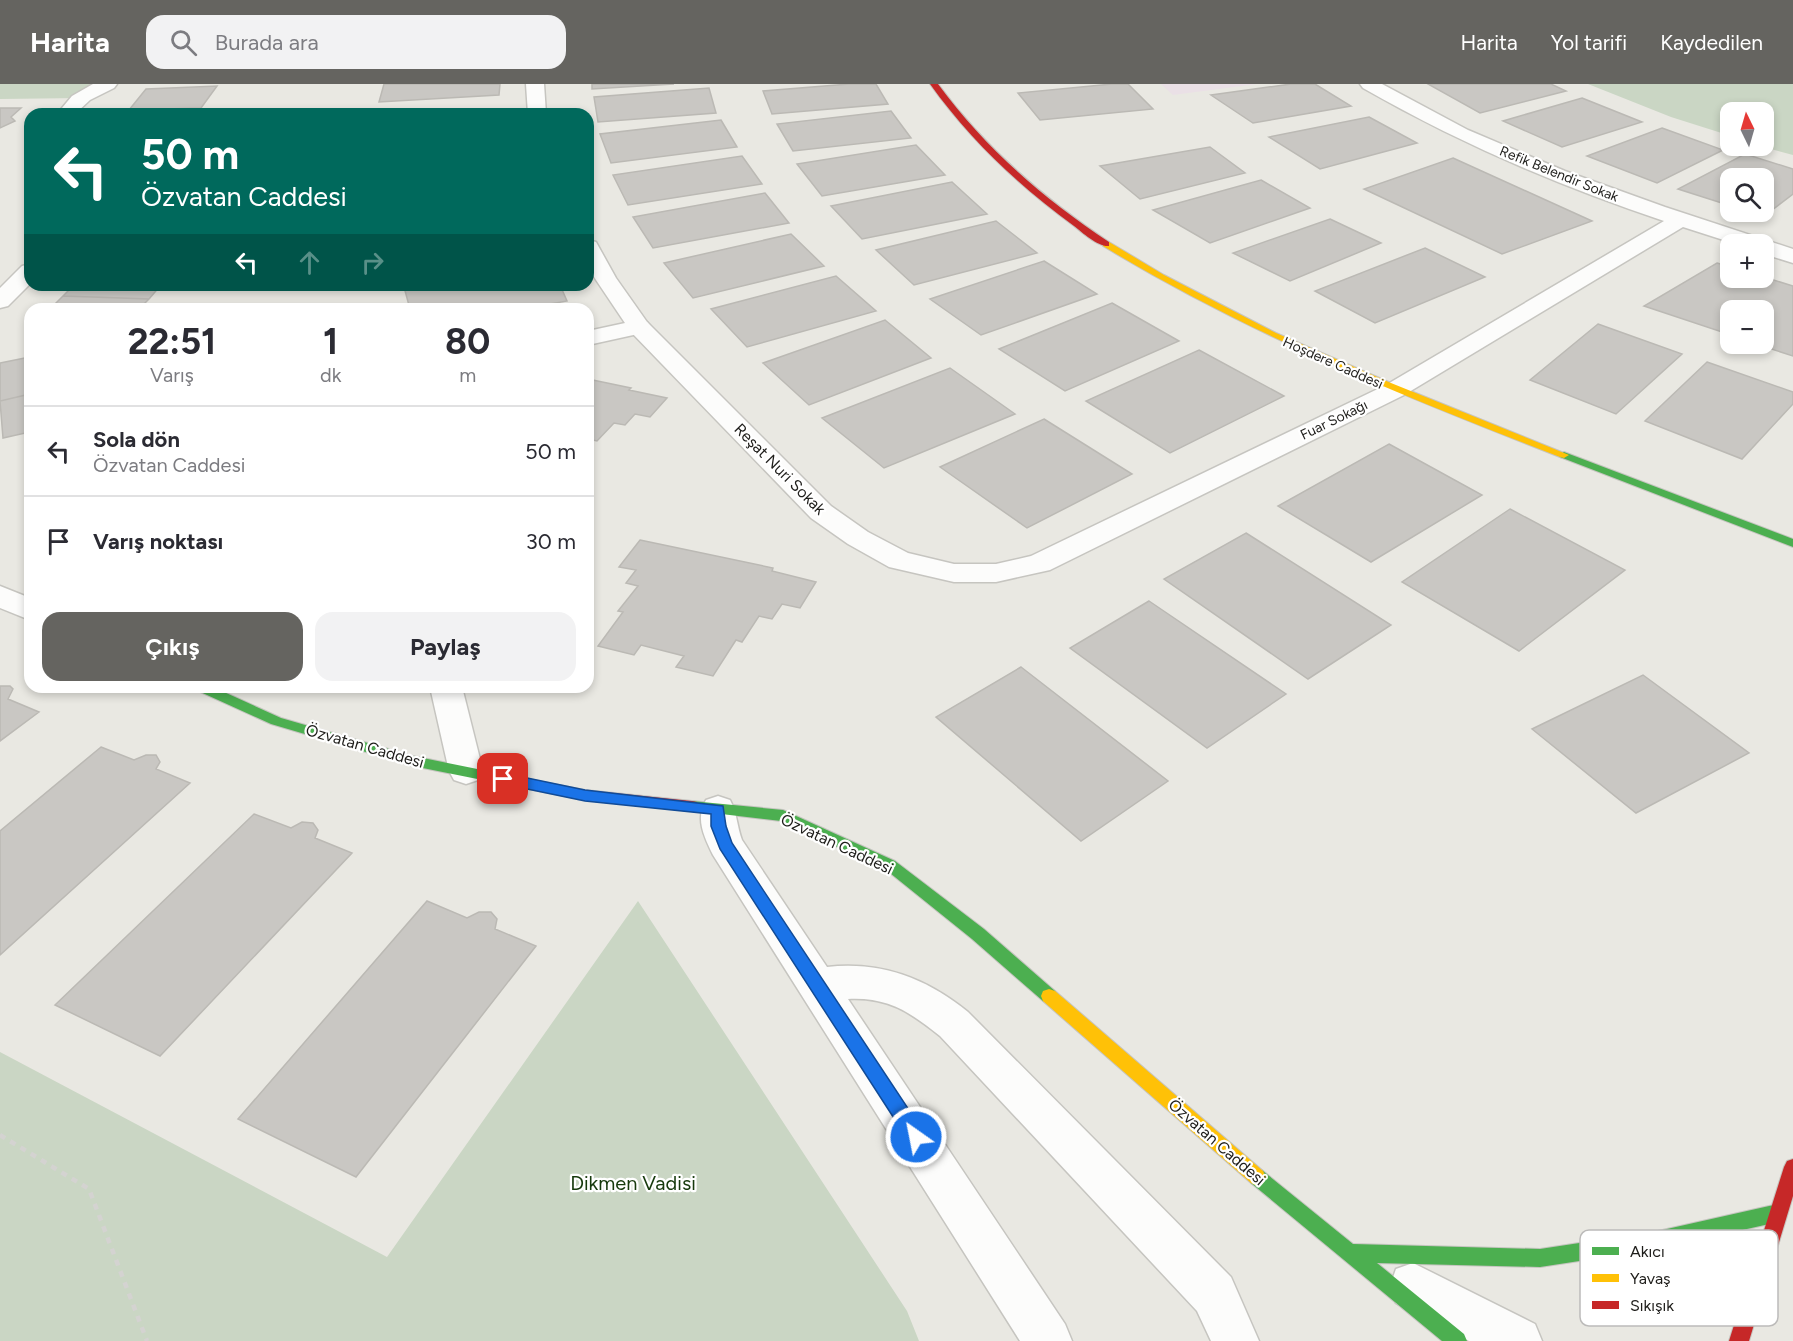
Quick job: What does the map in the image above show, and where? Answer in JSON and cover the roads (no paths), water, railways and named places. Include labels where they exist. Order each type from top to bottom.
[{"type":"street","points":[[69,108],[82,98],[108,84]]},
{"type":"street","points":[[535,84],[537,108]]},
{"type":"street","name":"Hoşdere Caddesi","points":[[934,84],[972,135],[1019,179],[1077,225],[1170,285],[1263,332],[1395,390],[1793,543]]},
{"type":"street","name":"Refik Belendir Sokak","points":[[1369,84],[1468,136],[1552,172],[1680,220],[1725,234]]},
{"type":"street","name":"Fuar Sokağı","points":[[1040,563],[1395,390],[1680,220]]},
{"type":"street","points":[[1774,250],[1793,256]]},
{"type":"street","name":"Reşat Nuri Sokak","points":[[594,258],[605,279],[639,327],[821,512],[858,538],[899,560],[954,573],[996,573],[1040,563]]},
{"type":"street","points":[[0,301],[24,277]]},
{"type":"street","points":[[594,337],[639,327]]},
{"type":"street","points":[[0,596],[24,607]]},
{"type":"street","name":"Özvatan Caddesi","points":[[214,693],[276,721],[413,761],[585,795],[783,816],[890,865],[987,941],[1269,1187],[1457,1341]]},
{"type":"street","points":[[447,693],[466,771]]},
{"type":"street","points":[[718,810],[719,826],[726,845],[1048,1341]]},
{"type":"street","points":[[817,985],[844,981],[870,982],[896,988],[928,1002],[954,1024],[1214,1294],[1235,1341]]},
{"type":"street","points":[[1773,1230],[1793,1167]]},
{"type":"street","points":[[1702,1230],[1778,1213]]},
{"type":"street","points":[[1352,1253],[1540,1258],[1580,1252]]},
{"type":"street","name":"Özvatan Caddesi","points":[[1352,1253],[1518,1341]]},
{"type":"street","points":[[1739,1341],[1744,1326]]},
{"type":"park label","name":"Dikmen Vadisi","points":[[633,1183]]}]
